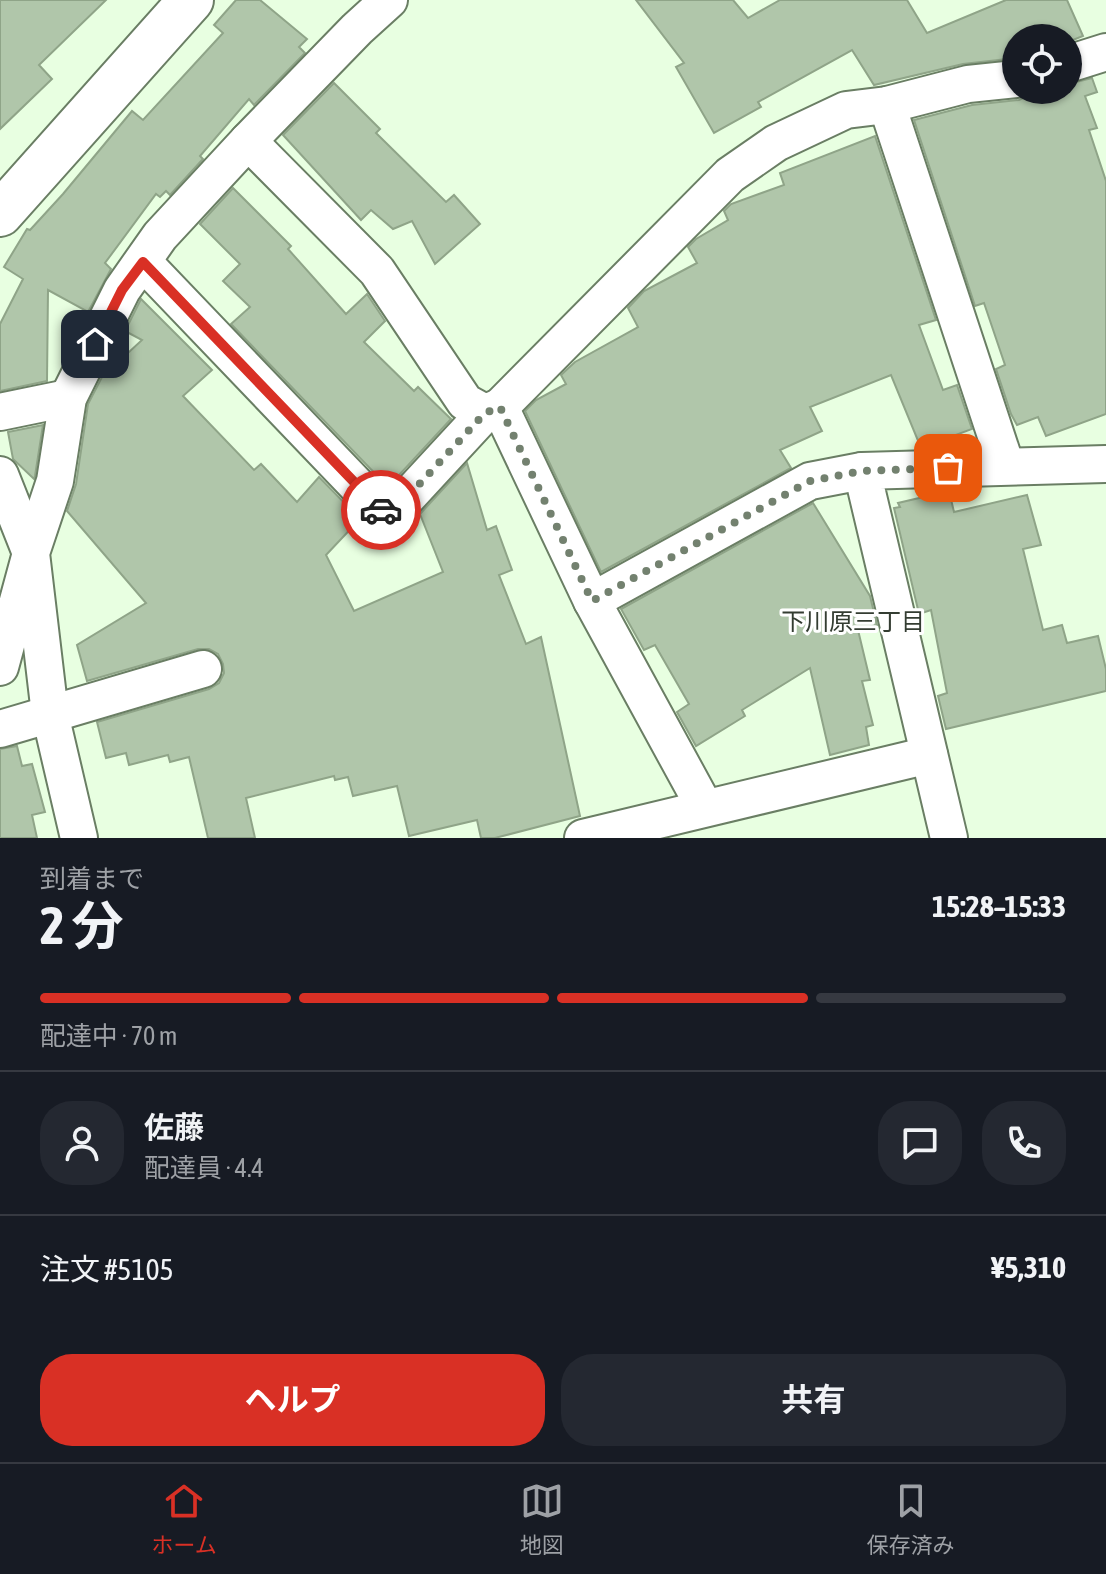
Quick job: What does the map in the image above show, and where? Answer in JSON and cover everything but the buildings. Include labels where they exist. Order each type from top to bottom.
[{"type":"street","points":[[0,214],[191,0]]},
{"type":"street","points":[[0,667],[31,553],[55,481],[68,398],[122,290],[160,236],[248,141],[389,0]]},
{"type":"street","points":[[1082,60],[1106,52]]},
{"type":"street","points":[[143,262],[388,518],[730,175],[776,143],[846,110],[887,105],[968,84],[1002,80]]},
{"type":"street","points":[[887,105],[1006,466]]},
{"type":"street","points":[[248,141],[377,271],[465,402],[493,410],[592,601],[705,808]]},
{"type":"street","points":[[0,412],[68,398]]},
{"type":"street","points":[[592,601],[810,481],[862,471],[1106,464]]},
{"type":"street","points":[[862,471],[949,838]]},
{"type":"street","points":[[0,475],[31,553],[50,714],[79,838]]},
{"type":"street","points":[[0,729],[203,669]]},
{"type":"street","points":[[583,838],[929,755]]},
{"type":"way so far","points":[[381,510],[388,518],[485,413],[500,407],[592,601],[810,481],[862,471],[948,468]]},
{"type":"district","name":"下川原三丁目","points":[[853,622]]},
{"type":"route","points":[[95,344],[122,290],[143,262],[381,510]]}]
